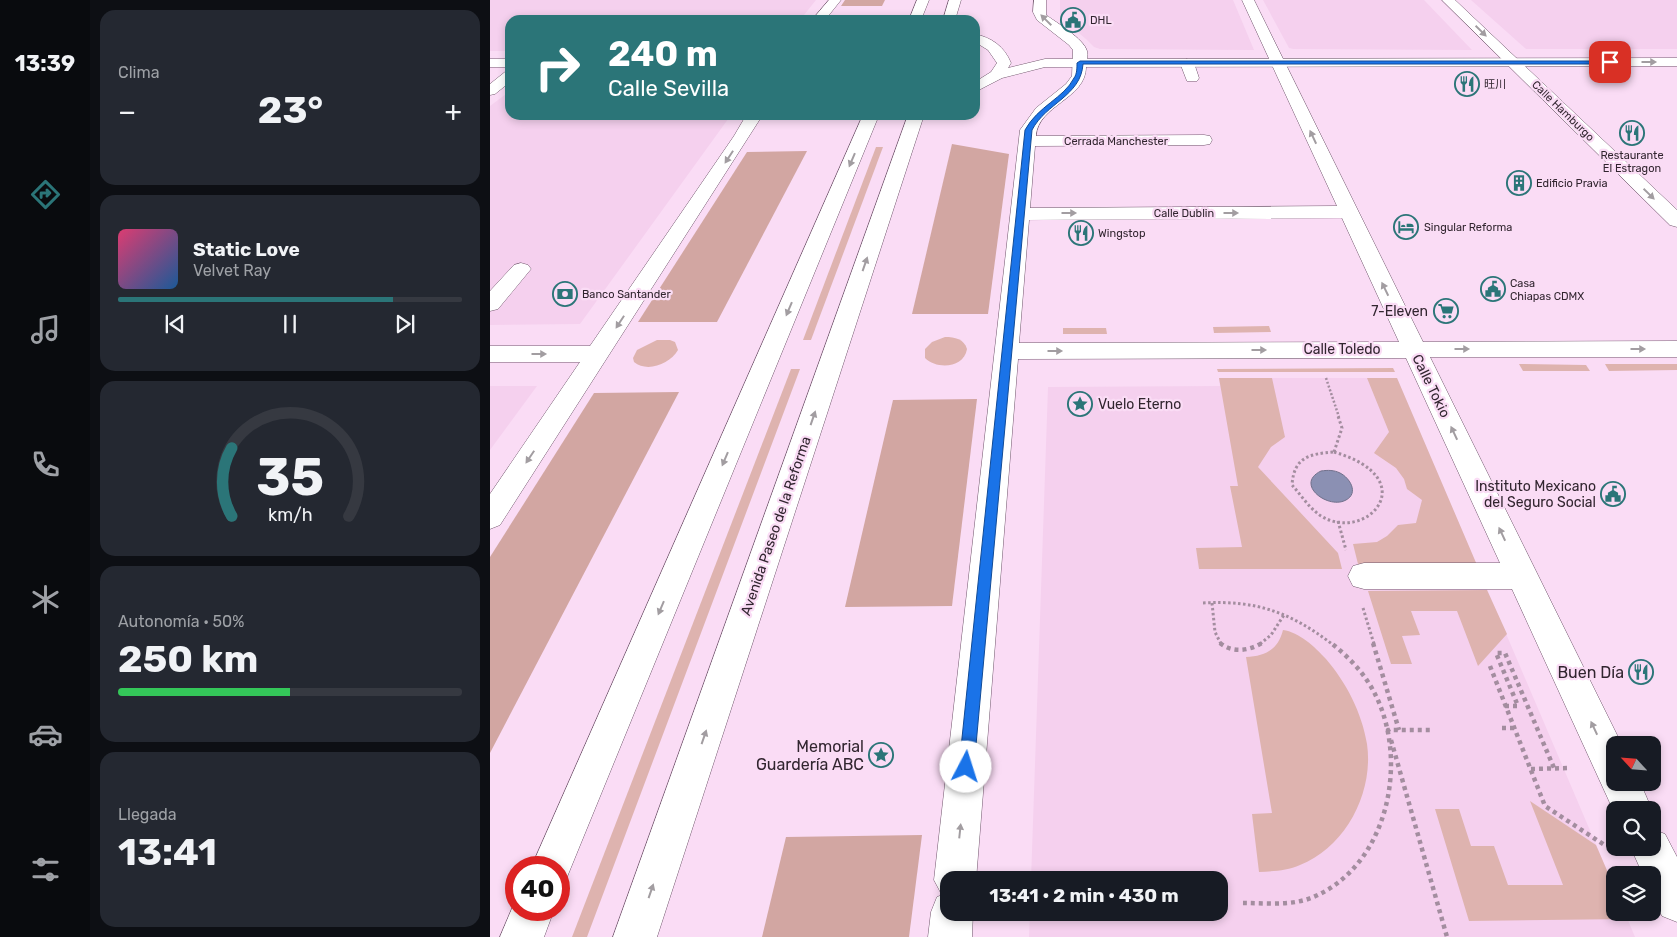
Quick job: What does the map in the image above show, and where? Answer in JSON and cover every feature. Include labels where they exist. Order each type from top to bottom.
[{"type":"street","points":[[822,15],[835,0]]},
{"type":"street","points":[[917,15],[923,0]]},
{"type":"street","points":[[950,15],[955,0]]},
{"type":"street","points":[[956,871],[1028,130],[1034,120],[1079,76],[1080,50],[1074,42],[1041,17],[1039,12],[1040,0]]},
{"type":"street","name":"Calle Tokio","points":[[1248,0],[1278,63],[1336,167],[1349,212],[1606,753]]},
{"type":"street","name":"Calle Hamburgo","points":[[1448,0],[1677,221]]},
{"type":"street","points":[[980,40],[989,43],[1000,52],[1045,63],[1677,62]]},
{"type":"street","points":[[997,75],[1004,63],[1000,52]]},
{"type":"street","points":[[490,63],[505,63]]},
{"type":"street","points":[[980,85],[997,75],[1045,63]]},
{"type":"street","points":[[1187,63],[1192,78]]},
{"type":"street","points":[[490,91],[505,79]]},
{"type":"street","points":[[490,517],[751,120]]},
{"type":"street","points":[[556,856],[870,120]]},
{"type":"street","name":"Avenida Paseo de la Reforma","points":[[635,937],[914,120]]},
{"type":"street","name":"Cerrada Manchester","points":[[1027,141],[1204,140]]},
{"type":"street","name":"Calle Dublin","points":[[1020,214],[1349,212]]},
{"type":"street","points":[[490,304],[521,269]]},
{"type":"street","name":"Calle Toledo","points":[[1006,351],[1677,349]]},
{"type":"street","points":[[490,354],[597,354]]},
{"type":"street","points":[[1356,568],[1522,576]]},
{"type":"street","points":[[1655,856],[1677,901]]},
{"type":"street","points":[[522,937],[529,921]]},
{"type":"street","points":[[950,937],[951,921]]},
{"type":"path","points":[[1324,375],[1342,428],[1334,452]]},
{"type":"path","points":[[1334,452],[1361,462],[1380,481],[1383,492],[1382,503],[1366,519],[1352,522],[1322,517],[1292,485],[1292,474],[1297,464],[1306,457],[1319,453],[1334,452]]},
{"type":"path","points":[[1338,521],[1356,568]]},
{"type":"path","points":[[1203,603],[1240,602],[1264,607],[1284,615],[1334,645],[1365,677],[1378,700],[1388,730],[1447,937]]},
{"type":"path","points":[[1212,603],[1218,641],[1230,650],[1247,650],[1259,646],[1267,640],[1284,615]]},
{"type":"path","points":[[1363,607],[1399,730]]},
{"type":"path","points":[[1505,706],[1518,706],[1496,653],[1506,653],[1554,768]]},
{"type":"path","points":[[1490,666],[1545,806],[1606,846]]},
{"type":"path","points":[[1502,728],[1514,728]]},
{"type":"path","points":[[1388,730],[1432,730]]},
{"type":"path","points":[[1243,903],[1285,902],[1311,898],[1338,882],[1358,863],[1384,818],[1391,766],[1388,730]]},
{"type":"path","points":[[1530,769],[1571,768]]},
{"type":"shaded area","points":[[490,0],[816,0],[804,15],[505,15],[505,51],[490,51]]},
{"type":"shaded area","points":[[845,0],[885,0],[882,6],[841,6]]},
{"type":"shaded area","points":[[1060,0],[1233,0],[1254,50],[1100,49],[1094,47],[1060,17]]},
{"type":"shaded area","points":[[1263,0],[1424,0],[1472,50],[1293,49],[1289,48]]},
{"type":"shaded area","points":[[1471,0],[1677,0],[1677,49],[1526,49]]},
{"type":"shaded area","points":[[505,95],[505,120],[727,120],[580,324],[490,325],[490,106]]},
{"type":"shaded area","points":[[952,144],[1009,154],[988,314],[912,314]]},
{"type":"shaded area","points":[[876,147],[883,147],[811,340],[803,340]]},
{"type":"shaded area","points":[[807,151],[717,322],[638,322],[747,152]]},
{"type":"shaded area","points":[[1269,326],[1271,332],[1214,333],[1213,327]]},
{"type":"shaded area","points":[[1063,328],[1106,328],[1107,334],[1063,334]]},
{"type":"shaded area","points":[[945,337],[959,339],[964,343],[967,349],[965,355],[961,360],[949,365],[930,362],[925,358],[925,349],[932,342]]},
{"type":"shaded area","points":[[657,340],[675,342],[678,350],[664,363],[652,367],[645,367],[634,362],[633,358],[637,350]]},
{"type":"shaded area","points":[[1519,364],[1586,365],[1590,371],[1523,371]]},
{"type":"shaded area","points":[[1605,364],[1677,364],[1677,370],[1609,371]]},
{"type":"shaded area","points":[[1393,368],[1395,372],[1218,372],[1217,369]]},
{"type":"shaded area","points":[[791,369],[800,369],[587,937],[572,937]]},
{"type":"shaded area","points":[[1219,378],[1397,378],[1606,868],[1606,921],[1628,921],[1635,937],[1029,937],[1030,921],[1228,921],[1228,871],[1031,871],[1048,387],[1220,386]]},
{"type":"shaded area","points":[[1219,378],[1272,378],[1285,437],[1271,447],[1258,467],[1338,553],[1342,569],[1199,569],[1196,548],[1242,547],[1230,486],[1238,486]]},
{"type":"shaded area","points":[[1367,378],[1397,378],[1477,565],[1358,564],[1353,544],[1377,542],[1387,536],[1398,525],[1416,523],[1422,500],[1407,489],[1404,479],[1396,468],[1374,453],[1389,432]]},
{"type":"shaded area","points":[[490,386],[537,386],[490,450]]},
{"type":"shaded area","points":[[679,392],[490,753],[490,557],[594,393]]},
{"type":"shaded area","points":[[977,399],[952,606],[845,607],[893,400]]},
{"type":"shaded area","points":[[1487,590],[1507,634],[1478,666],[1457,611],[1411,611],[1420,635],[1402,636],[1412,664],[1391,664],[1368,591]]},
{"type":"shaded area","points":[[1283,630],[1301,637],[1312,645],[1326,659],[1340,678],[1352,698],[1365,732],[1368,762],[1366,781],[1361,799],[1353,816],[1331,845],[1316,857],[1295,867],[1259,872],[1252,814],[1272,813],[1246,657],[1270,651],[1278,643]]},
{"type":"shaded area","points":[[1530,801],[1596,845],[1606,868],[1606,919],[1469,921],[1435,809],[1459,809],[1471,846],[1494,846],[1508,885],[1563,885]]},
{"type":"shaded area","points":[[922,835],[909,937],[762,937],[786,837]]},
{"type":"water","points":[[1329,470],[1344,475],[1352,486],[1350,497],[1339,502],[1331,502],[1317,494],[1312,489],[1311,482],[1314,476],[1321,471]]},
{"type":"place","name":"DHL","points":[[1073,20]]},
{"type":"place","name":"旺川","points":[[1467,84]]},
{"type":"place","name":"Restaurante El Estragon","points":[[1632,133]]},
{"type":"place","name":"Edificio Pravia","points":[[1519,183]]},
{"type":"place","name":"Singular Reforma","points":[[1406,227]]},
{"type":"place","name":"Wingstop","points":[[1081,233]]},
{"type":"place","name":"Casa Chiapas CDMX","points":[[1493,289]]},
{"type":"place","name":"Banco Santander","points":[[565,294]]},
{"type":"place","name":"7-Eleven","points":[[1446,311]]},
{"type":"place","name":"Vuelo Eterno","points":[[1080,404]]},
{"type":"place","name":"Instituto Mexicano del Seguro Social","points":[[1613,494]]},
{"type":"place","name":"Buen Día","points":[[1641,672]]},
{"type":"place","name":"Memorial Guardería ABC","points":[[881,755]]},
{"type":"route","points":[[966,767],[1028,130],[1034,120],[1071,87],[1079,76],[1080,63],[1610,62]]}]
